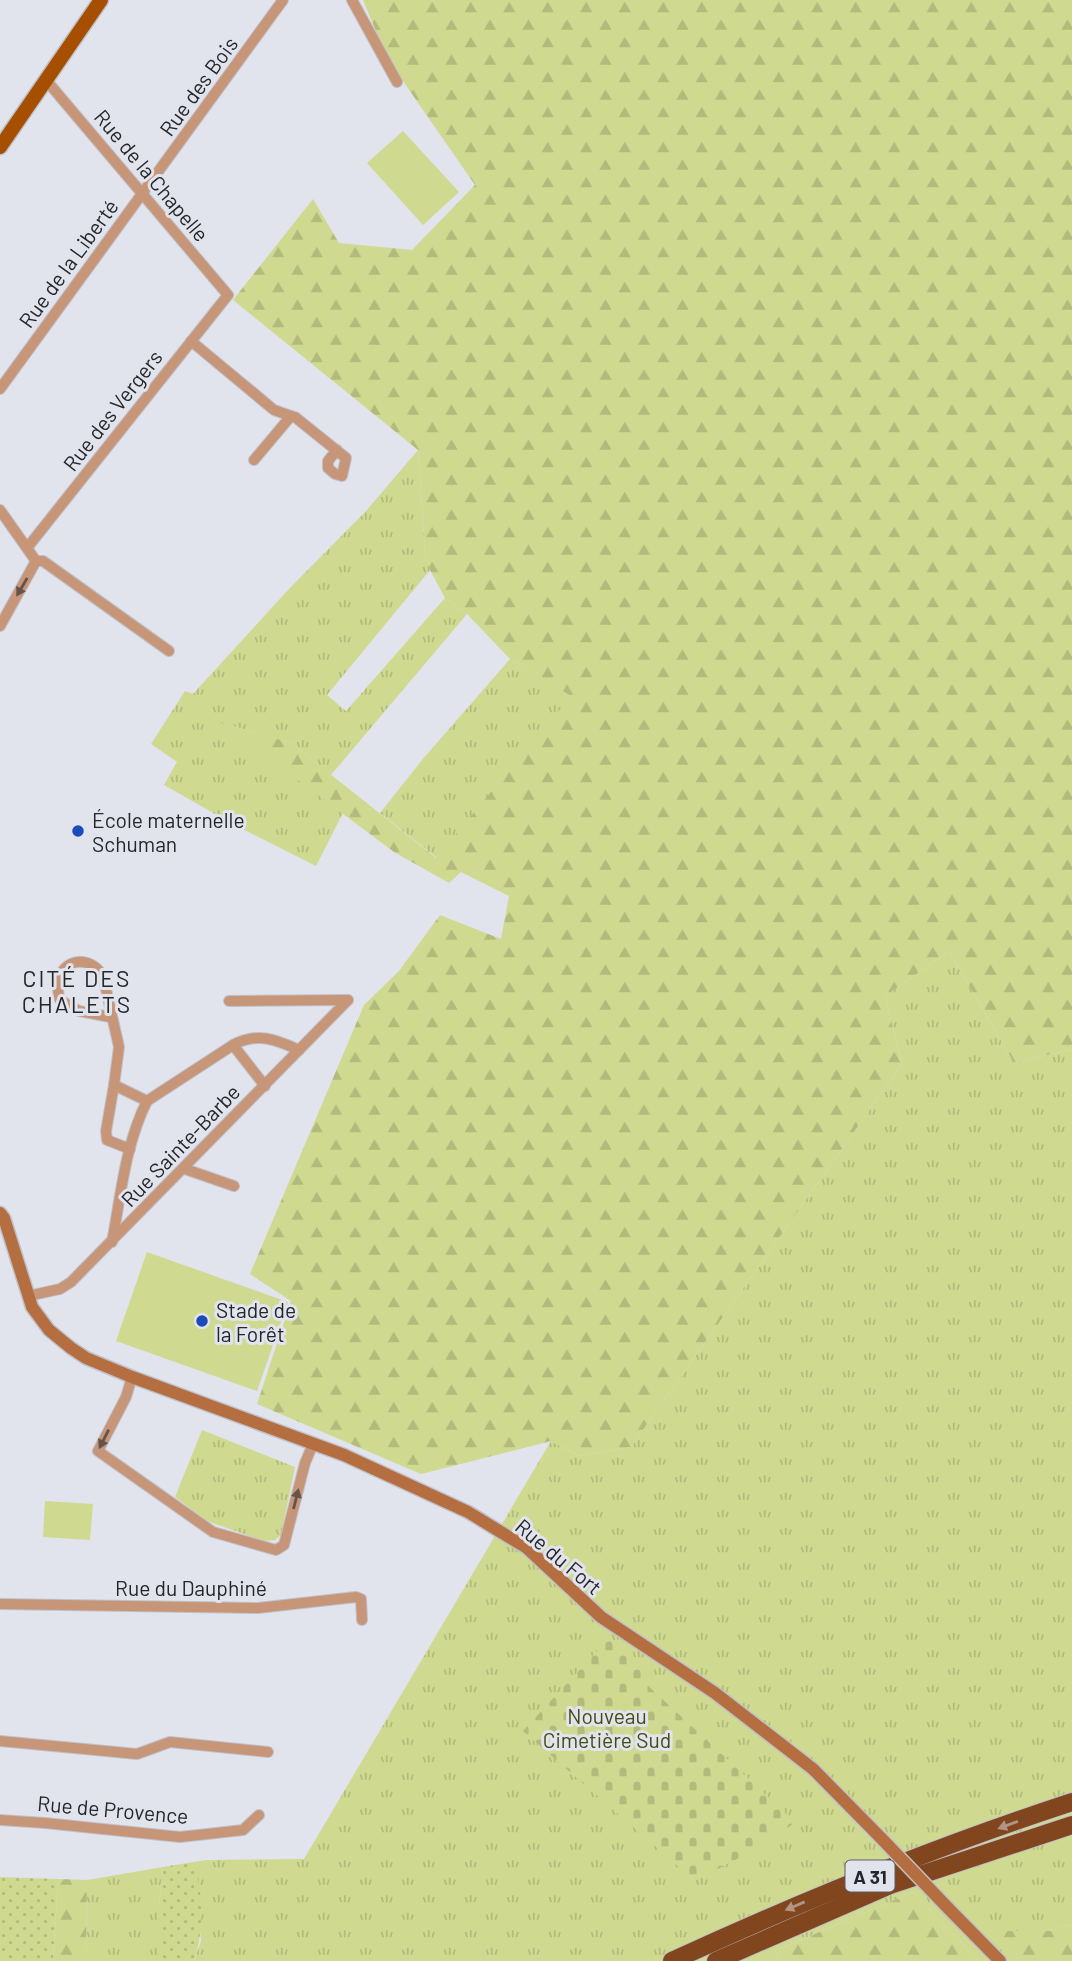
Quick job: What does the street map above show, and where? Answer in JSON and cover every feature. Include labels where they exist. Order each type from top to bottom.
[{"type":"highway","name":"A 31","points":[[671,1961],[884,1870],[1072,1802]]},
{"type":"highway","name":"A 31","points":[[716,1961],[890,1885],[1072,1825]]},
{"type":"main road","points":[[0,147],[5,133],[46,80],[101,0]]},
{"type":"street","name":"Rue des Bois","points":[[143,194],[283,0]]},
{"type":"street","points":[[352,0],[397,82]]},
{"type":"street","name":"Rue de la Chapelle","points":[[46,80],[228,295]]},
{"type":"street","name":"Rue de la Liberté","points":[[0,390],[143,194]]},
{"type":"street","name":"Rue des Vergers","points":[[27,548],[228,295]]},
{"type":"street","points":[[191,341],[274,410],[291,416],[337,450]]},
{"type":"street","points":[[254,460],[291,416]]},
{"type":"street","points":[[0,510],[36,561]]},
{"type":"street","points":[[36,561],[43,561],[169,651]]},
{"type":"street","points":[[0,626],[36,561]]},
{"type":"street","points":[[110,1017],[79,1011],[60,1000],[58,976],[65,966],[77,962],[97,968],[103,976],[119,1048],[106,1131],[107,1140],[130,1149]]},
{"type":"street","name":"Rue Sainte-Barbe","points":[[28,1296],[60,1289],[71,1282],[185,1169],[348,1000],[229,1001]]},
{"type":"street","points":[[112,1242],[134,1130],[147,1101],[242,1040],[258,1037],[275,1039],[299,1050]]},
{"type":"street","points":[[233,1045],[265,1086]]},
{"type":"street","points":[[114,1085],[147,1101]]},
{"type":"street","points":[[185,1169],[234,1186]]},
{"type":"street","name":"Rue du Fort","points":[[0,1213],[4,1218],[28,1296],[39,1319],[60,1339],[86,1358],[313,1444],[468,1512],[527,1548],[601,1618],[715,1693],[813,1769],[1000,1961]]},
{"type":"street","points":[[132,1377],[126,1396],[98,1451],[213,1532],[276,1550],[284,1545],[305,1463],[313,1444]]},
{"type":"street","name":"Rue du Dauphiné","points":[[0,1604],[258,1608],[356,1597],[361,1599],[362,1620]]},
{"type":"street","points":[[0,1741],[137,1754],[170,1742],[268,1752]]},
{"type":"street","name":"Rue de Provence","points":[[0,1820],[180,1838],[243,1830],[259,1815]]},
{"type":"green space","points":[[363,0],[1072,0],[1072,1049],[1014,1063],[949,951],[885,996],[902,1064],[631,1447],[579,1456],[551,1441],[421,1474],[257,1404],[291,1301],[250,1274],[364,1005],[399,971],[440,915],[501,939],[509,896],[461,872],[449,883],[394,852],[220,722],[291,743],[436,858],[571,696],[510,659],[467,614],[445,598],[430,570],[425,552],[418,450],[233,300],[313,199],[339,243],[412,250],[475,185],[387,58]]},
{"type":"green space","points":[[403,131],[459,192],[423,225],[367,163]]},
{"type":"green space","points":[[418,450],[425,552],[430,570],[327,695],[346,711],[445,598],[467,614],[331,775],[291,743],[222,723],[343,813],[316,866],[164,785],[177,762],[151,744],[185,691],[193,694],[288,590],[366,511]]},
{"type":"green space","points":[[510,659],[572,696],[437,858],[380,813]]},
{"type":"green space","points":[[949,951],[1014,1063],[1072,1049],[1072,1924],[1050,1931],[986,1931],[1020,1961],[979,1961],[913,1892],[775,1951],[779,1961],[194,1961],[201,1941],[193,1862],[304,1859],[551,1441],[579,1456],[631,1447],[902,1064],[885,996]]},
{"type":"green space","name":"Stade de la Forêt","points":[[147,1252],[288,1302],[257,1391],[116,1341]]},
{"type":"green space","points":[[202,1430],[295,1467],[281,1535],[275,1540],[264,1541],[207,1521],[175,1497]]},
{"type":"green space","points":[[45,1501],[93,1504],[90,1540],[43,1537]]},
{"type":"green space","name":"Nouveau Cimetière Sud","points":[[608,1639],[648,1675],[644,1682],[795,1822],[771,1841],[695,1881],[523,1731]]},
{"type":"green space","points":[[193,1862],[199,1886],[201,1912],[200,1937],[194,1961],[159,1961],[159,1906],[163,1867]]},
{"type":"green space","points":[[163,1867],[159,1906],[159,1961],[86,1961],[87,1880]]},
{"type":"green space","points":[[0,1877],[58,1879],[53,1961],[0,1961]]},
{"type":"green space","points":[[58,1879],[87,1880],[86,1961],[53,1961]]},
{"type":"green space","points":[[913,1892],[979,1961],[779,1961],[775,1951]]},
{"type":"green space","points":[[1072,1924],[1072,1961],[1020,1961],[985,1931],[1050,1931]]},
{"type":"place","name":"École maternelle Schuman","points":[[78,831]]},
{"type":"place","name":"Stade de la Forêt","points":[[202,1321]]},
{"type":"district","name":"CITÉ DES CHALETS","points":[[77,991]]}]
